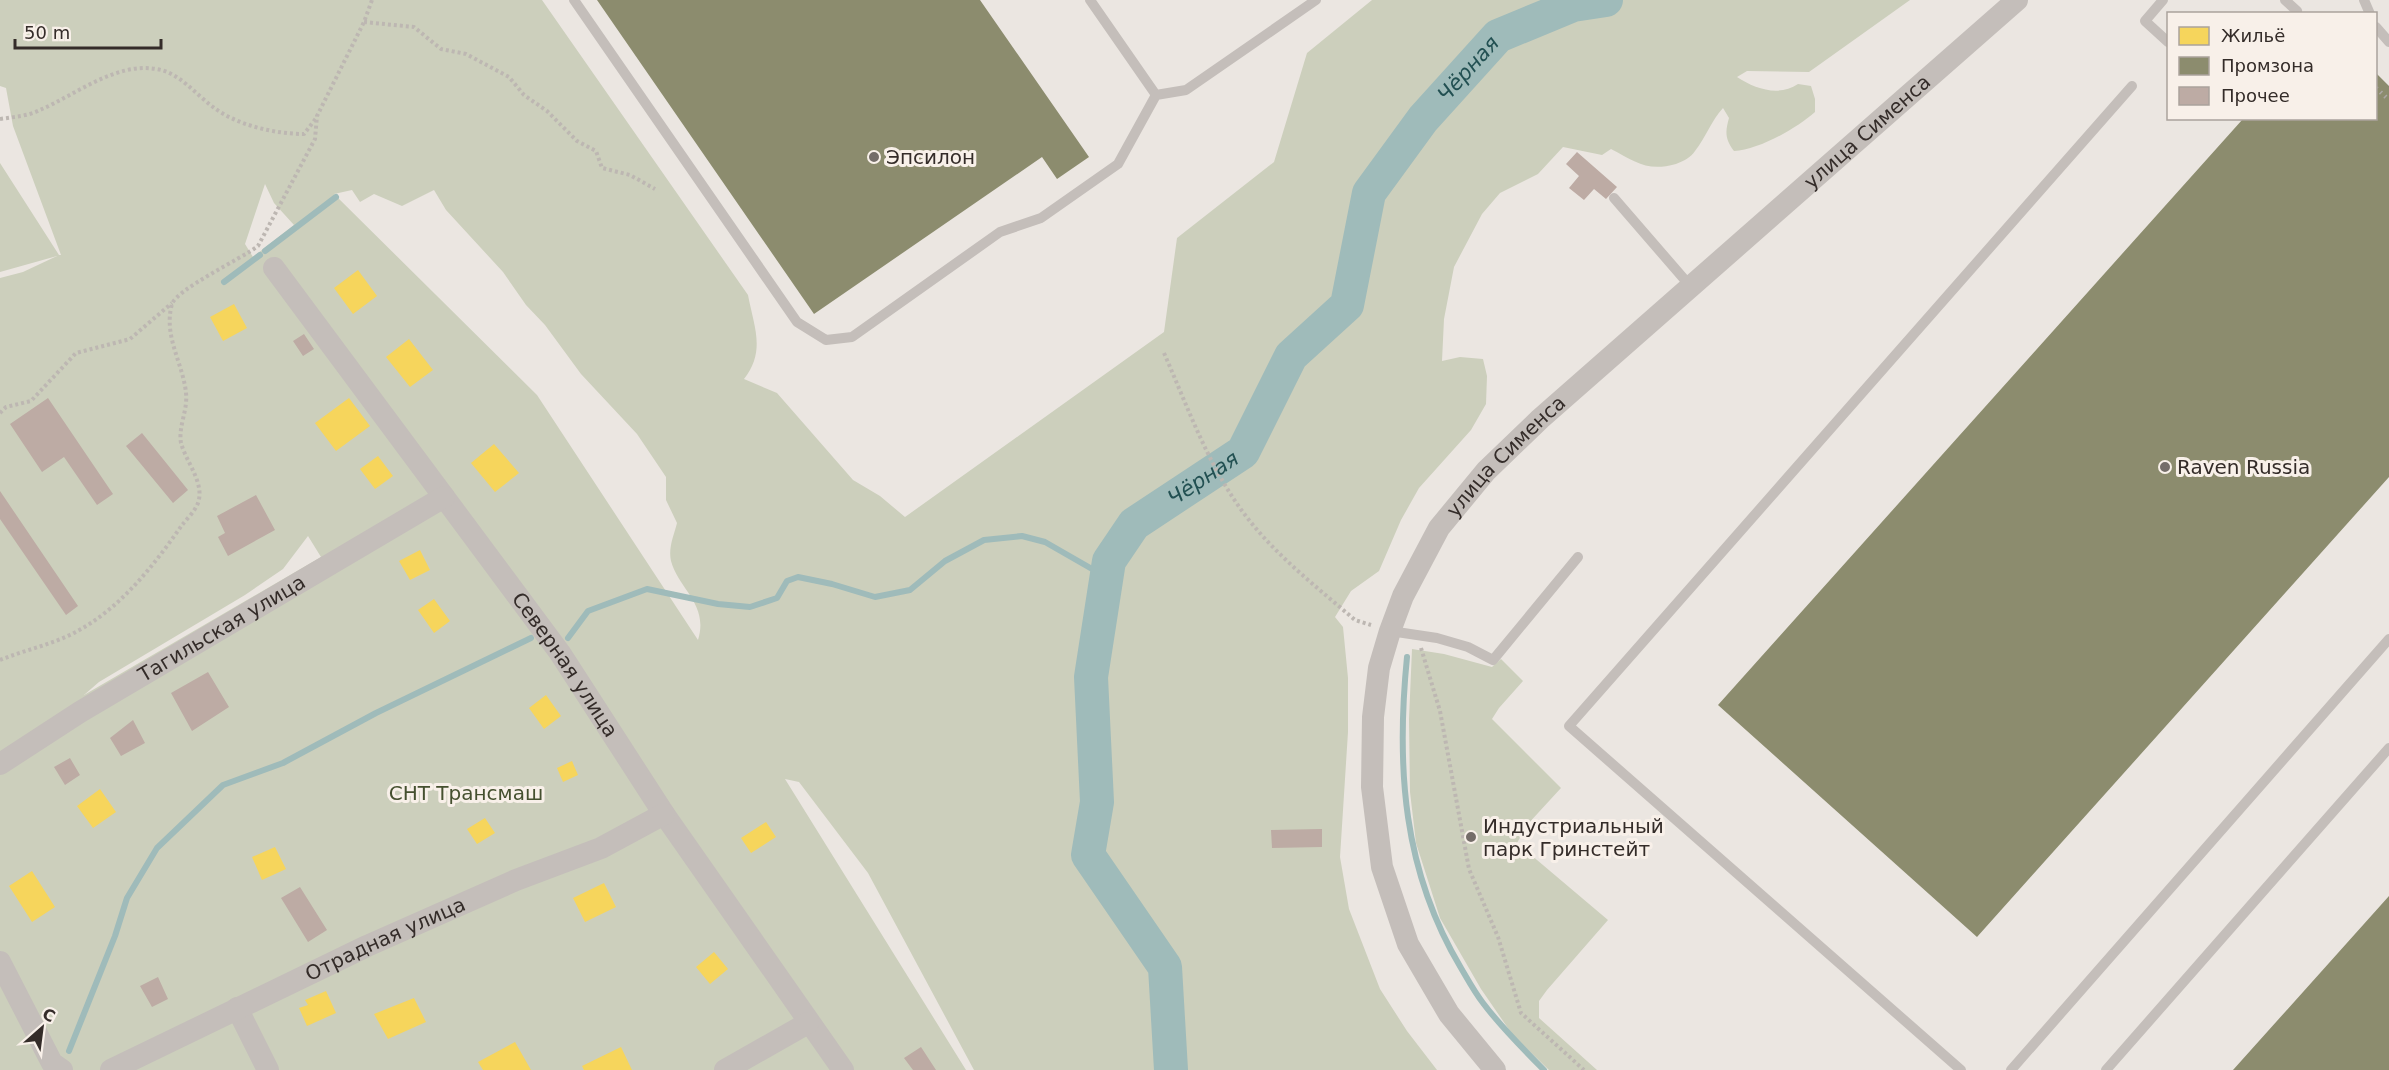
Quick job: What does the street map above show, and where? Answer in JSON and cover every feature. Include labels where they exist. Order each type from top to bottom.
[{"type":"street","name":"улица Сименса","points":[[1495,1070],[1449,1014],[1408,944],[1382,867],[1372,787],[1373,717],[1379,668],[1403,596],[1439,528],[1486,471],[1540,419],[2017,0]]},
{"type":"street","name":"Северная улица","points":[[274,268],[560,653],[664,814],[843,1070]]},
{"type":"street","name":"Тагильская улица","points":[[0,764],[80,712],[444,497]]},
{"type":"street","name":"Отрадная улица","points":[[111,1070],[367,946],[516,880],[601,848],[664,814]]},
{"type":"street","points":[[0,962],[57,1067]]},
{"type":"street","points":[[237,1008],[268,1070]]},
{"type":"street","points":[[725,1070],[808,1023]]},
{"type":"lane","points":[[574,0],[797,322],[826,340],[852,337],[1000,232],[1041,218],[1118,164],[1156,95]]},
{"type":"lane","points":[[1090,0],[1156,95]]},
{"type":"lane","points":[[1156,95],[1186,90],[1316,0]]},
{"type":"lane","points":[[2163,0],[2145,21],[2167,40]]},
{"type":"lane","points":[[2285,0],[2296,12]]},
{"type":"lane","points":[[2377,28],[2389,42]]},
{"type":"lane","points":[[1961,1070],[1569,726],[2132,86]]},
{"type":"lane","points":[[1614,198],[1691,287]]},
{"type":"lane","points":[[1390,631],[1437,638],[1468,647],[1493,660],[1578,557]]},
{"type":"lane","points":[[2011,1070],[2389,639]]},
{"type":"lane","points":[[2106,1070],[2389,748]]},
{"type":"path","points":[[0,119],[39,111],[104,77],[141,69],[157,69],[175,75],[224,115],[274,133],[304,134],[317,116],[364,22],[372,0]]},
{"type":"path","points":[[364,22],[414,27],[441,49],[466,54],[509,77],[524,95],[547,111],[577,141],[596,151],[602,168],[630,175],[655,189]]},
{"type":"path","points":[[0,413],[6,408],[31,401],[76,353],[130,339],[182,292],[245,256],[258,246],[315,139],[317,116]]},
{"type":"path","points":[[0,660],[57,641],[101,617],[161,556],[198,503],[199,484],[180,440],[186,392],[170,336],[172,303]]},
{"type":"path","points":[[1164,353],[1206,451],[1249,521],[1277,551],[1355,620],[1368,624]]},
{"type":"path","points":[[1418,636],[1440,711],[1469,869],[1498,937],[1521,1012],[1584,1070]]},
{"type":"green space","name":"СНТ Трансмаш","points":[[0,0],[542,0],[748,295],[757,349],[751,369],[744,379],[777,393],[853,480],[880,496],[905,517],[1164,332],[1177,238],[1274,162],[1307,53],[1372,0],[1910,0],[1809,72],[1747,71],[1737,77],[1759,88],[1775,91],[1798,84],[1811,86],[1815,99],[1815,112],[1788,131],[1755,147],[1734,151],[1727,139],[1729,118],[1723,108],[1693,153],[1676,164],[1649,166],[1635,162],[1611,149],[1602,155],[1563,147],[1538,174],[1500,193],[1482,214],[1454,267],[1444,319],[1442,361],[1460,357],[1483,359],[1487,376],[1486,404],[1471,430],[1419,488],[1401,520],[1379,571],[1351,591],[1335,617],[1343,627],[1348,678],[1348,732],[1340,857],[1349,909],[1380,989],[1407,1031],[1437,1070],[974,1070],[868,873],[799,782],[785,779],[966,1070],[0,1070],[0,278],[23,272],[57,256],[0,272],[0,163],[61,255],[13,126],[6,88],[0,86]],"holes":[[[265,184],[274,203],[294,225],[253,257],[245,244]],[[352,190],[360,202],[374,194],[402,206],[434,190],[446,210],[503,272],[581,374],[637,434],[666,477],[666,500],[677,523],[670,556],[675,571],[692,598],[700,617],[698,640],[537,395],[334,194]],[[308,536],[321,557],[84,695],[99,682],[245,595],[283,569]]]},
{"type":"green space","points":[[1412,649],[1444,654],[1492,667],[1501,659],[1523,681],[1492,719],[1561,788],[1527,825],[1517,843],[1608,920],[1539,1001],[1539,1018],[1597,1070],[1549,1070],[1512,1034],[1481,989],[1440,918],[1416,843],[1410,792],[1409,719]]},
{"type":"building: Жильё","points":[[358,270],[377,296],[353,314],[334,288]]},
{"type":"building: Жильё","points":[[234,304],[247,328],[223,341],[210,317]]},
{"type":"building: Жильё","points":[[409,339],[433,370],[410,387],[386,357]]},
{"type":"building: Жильё","points":[[349,398],[370,426],[336,451],[315,423]]},
{"type":"building: Жильё","points":[[494,444],[519,473],[495,492],[471,463]]},
{"type":"building: Жильё","points":[[378,456],[393,476],[375,489],[360,469]]},
{"type":"building: Жильё","points":[[420,550],[430,570],[410,580],[399,561]]},
{"type":"building: Жильё","points":[[434,599],[450,621],[434,633],[418,610]]},
{"type":"building: Жильё","points":[[546,695],[561,716],[544,729],[529,708]]},
{"type":"building: Жильё","points":[[572,761],[578,775],[563,782],[557,768]]},
{"type":"building: Жильё","points":[[100,789],[116,812],[93,828],[77,806]]},
{"type":"building: Жильё","points":[[485,818],[495,833],[477,844],[467,829]]},
{"type":"building: Жильё","points":[[766,822],[776,837],[751,853],[741,838]]},
{"type":"building: Жильё","points":[[275,847],[286,869],[262,880],[252,857]]},
{"type":"building: Жильё","points":[[32,871],[55,907],[32,922],[9,886]]},
{"type":"building: Жильё","points":[[604,883],[616,907],[585,922],[573,898]]},
{"type":"building: Жильё","points":[[714,952],[728,969],[710,984],[696,967]]},
{"type":"building: Жильё","points":[[326,991],[336,1013],[307,1026],[299,1008],[308,1005],[305,1000]]},
{"type":"building: Жильё","points":[[414,998],[426,1022],[388,1039],[374,1014]]},
{"type":"building: Жильё","points":[[515,1042],[531,1070],[483,1070],[478,1062]]},
{"type":"building: Жильё","points":[[621,1047],[632,1070],[584,1070],[582,1066]]},
{"type":"building: Промзона","name":"Эпсилон","points":[[597,0],[980,0],[1089,157],[1057,179],[1042,157],[814,314]]},
{"type":"building: Промзона","points":[[2377,74],[2389,86],[2389,477],[1977,937],[1718,705],[2242,120],[2377,120]]},
{"type":"building: Промзона","points":[[2389,896],[2389,1070],[2233,1070]]},
{"type":"building: Прочее","points":[[1577,152],[1617,187],[1606,199],[1594,189],[1584,200],[1569,188],[1579,176],[1566,164]]},
{"type":"building: Прочее","points":[[304,334],[314,349],[303,356],[293,341]]},
{"type":"building: Прочее","points":[[48,398],[113,494],[97,505],[64,457],[42,472],[10,424]]},
{"type":"building: Прочее","points":[[142,433],[188,490],[173,503],[126,446]]},
{"type":"building: Прочее","points":[[0,491],[78,606],[66,615],[0,519]]},
{"type":"building: Прочее","points":[[256,495],[275,530],[228,556],[218,537],[225,533],[217,516]]},
{"type":"building: Прочее","points":[[208,672],[229,707],[192,731],[171,693]]},
{"type":"building: Прочее","points":[[133,720],[145,743],[121,756],[110,738]]},
{"type":"building: Прочее","points":[[70,758],[80,775],[65,785],[54,767]]},
{"type":"building: Прочее","points":[[1322,829],[1322,847],[1272,848],[1271,830]]},
{"type":"building: Прочее","points":[[300,887],[327,930],[308,942],[281,898]]},
{"type":"building: Прочее","points":[[158,977],[168,999],[152,1007],[140,986]]},
{"type":"building: Прочее","points":[[921,1047],[936,1070],[913,1070],[904,1058]]},
{"type":"waterway","name":"Чёрная","points":[[1171,1070],[1165,967],[1088,855],[1097,802],[1091,677],[1109,561],[1134,524],[1243,452],[1291,356],[1347,305],[1369,193],[1423,119],[1498,36],[1573,5],[1606,0]]},
{"type":"waterway","points":[[265,251],[336,197]]},
{"type":"waterway","points":[[224,282],[260,255]]},
{"type":"waterway","points":[[568,638],[588,611],[647,589],[718,604],[750,607],[777,598],[787,581],[798,577],[875,597],[910,590],[945,561],[984,540],[1022,536],[1045,542],[1106,577]]},
{"type":"waterway","points":[[69,1051],[115,936],[127,898],[157,848],[223,785],[283,763],[376,713],[531,638]]},
{"type":"waterway","points":[[1407,657],[1404,698],[1404,779],[1408,818],[1427,894],[1442,931],[1477,995],[1544,1070]]},
{"type":"railway","points":[[2377,89],[2389,100]]},
{"type":"place","name":"Эпсилон","points":[[874,157]]},
{"type":"place","name":"Raven Russia","points":[[2165,467]]},
{"type":"place","name":"Индустриальный парк Гринстейт","points":[[1471,837]]}]
